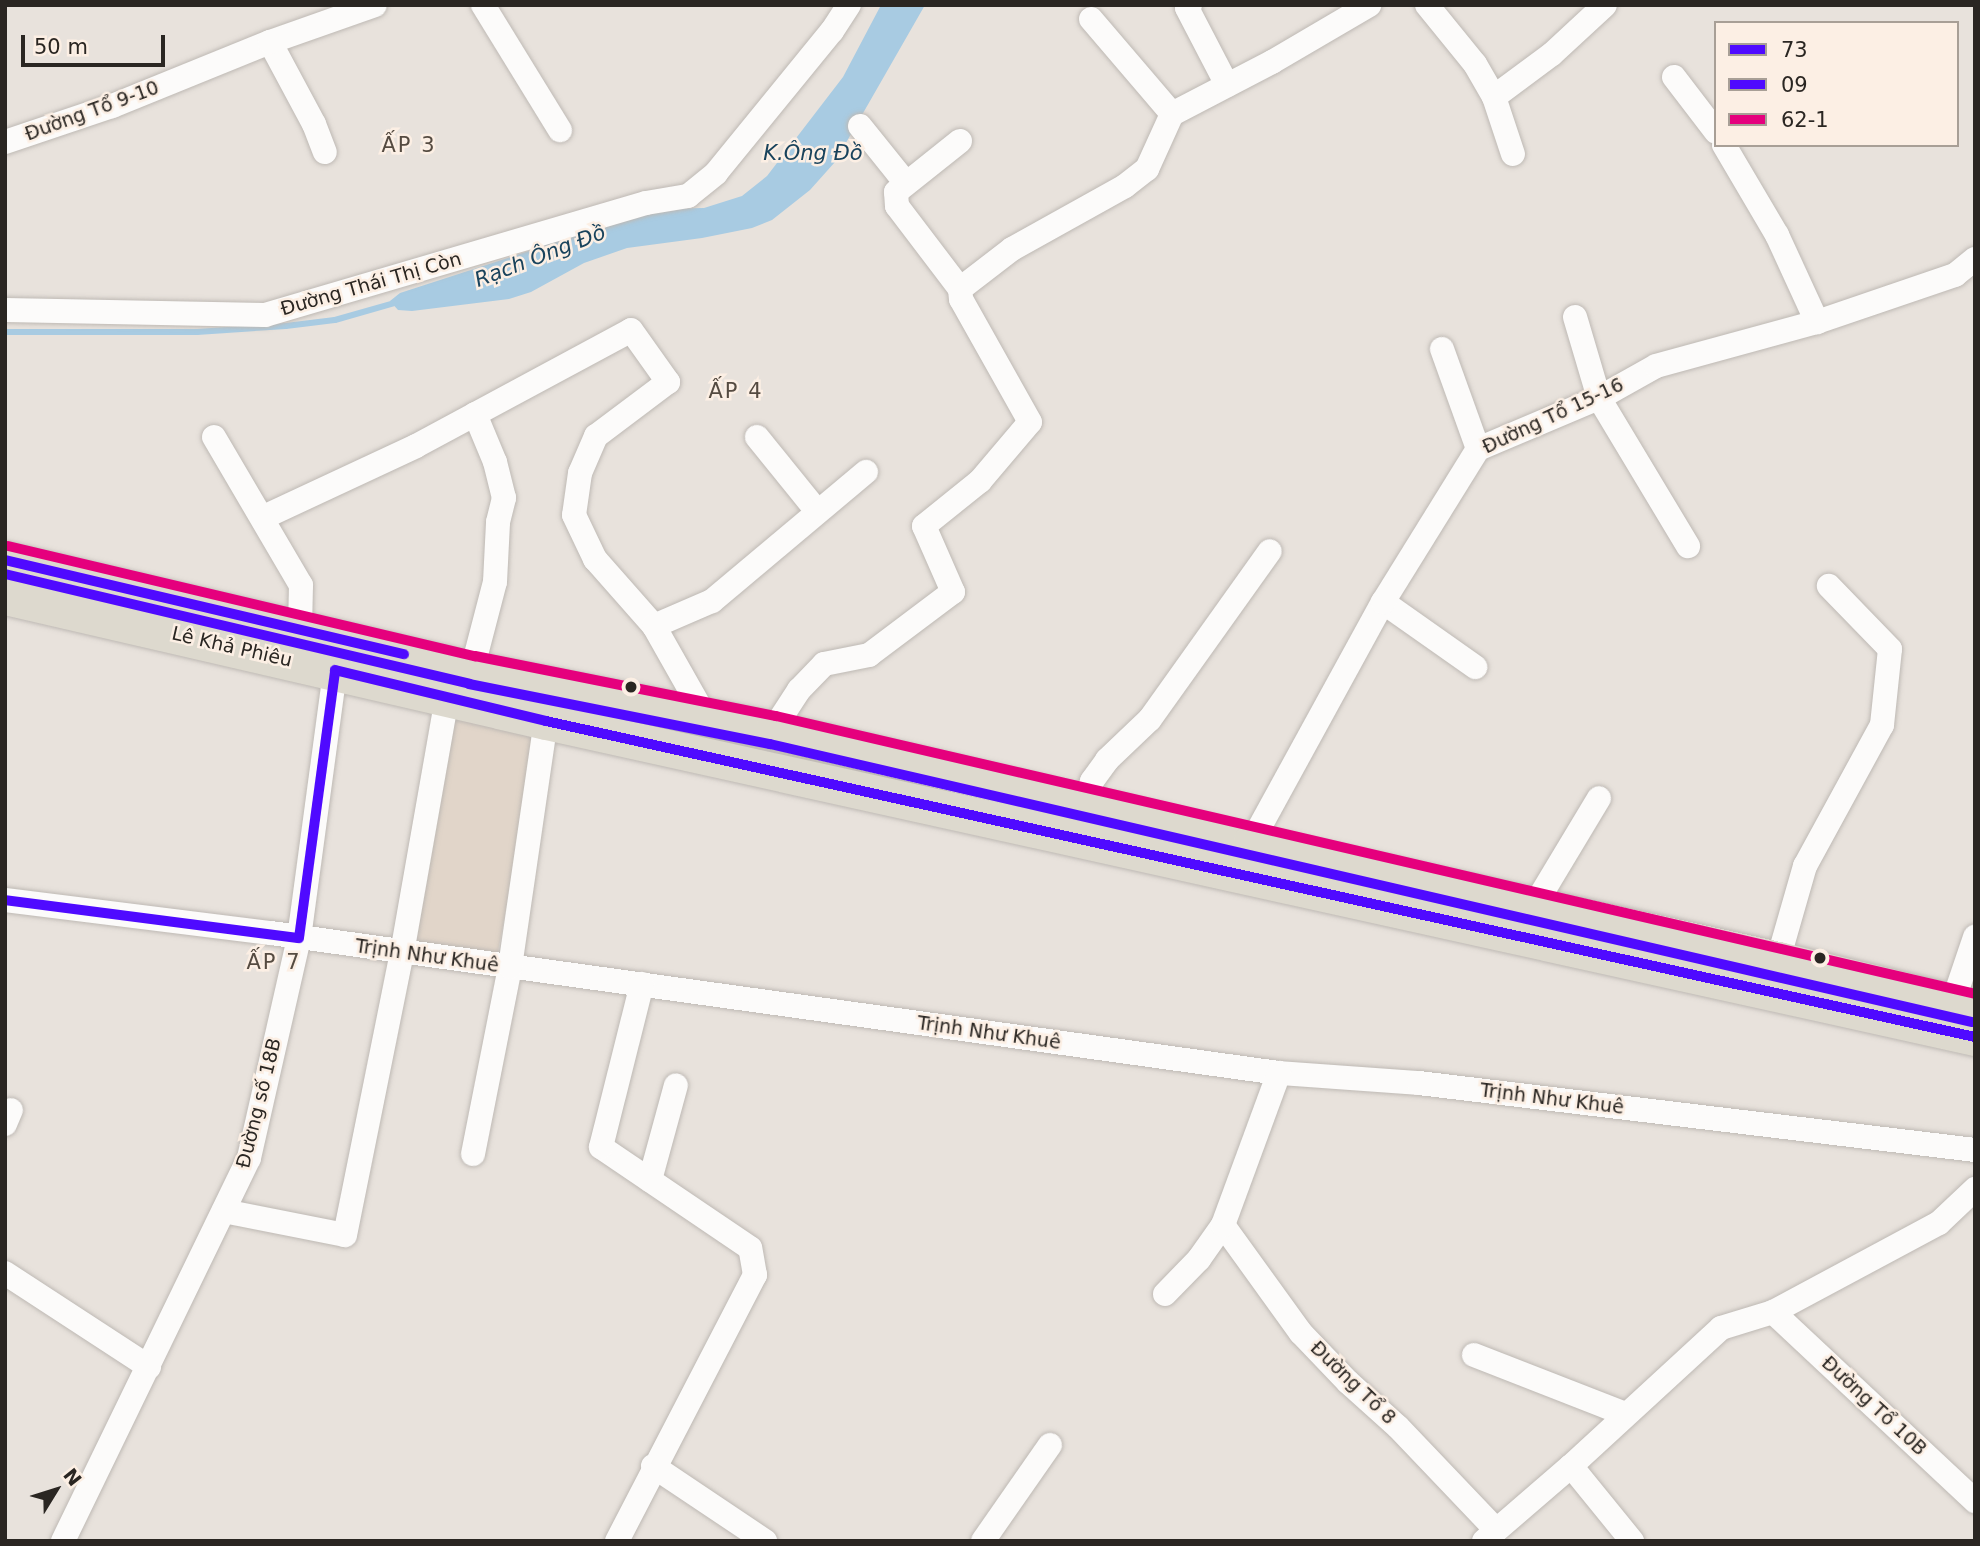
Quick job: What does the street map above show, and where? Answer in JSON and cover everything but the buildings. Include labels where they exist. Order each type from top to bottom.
[{"type":"highway","name":"Lê Khả Phiêu","points":[[5,560],[472,670],[772,730],[1532,908],[1778,960],[1964,1005]]},
{"type":"highway","name":"Lê Khả Phiêu","points":[[5,596],[335,670],[546,721],[1975,1037]]},
{"type":"street","name":"Đường Tổ 9-10","points":[[5,142],[112,106],[270,42],[375,5]]},
{"type":"street","points":[[483,5],[559,130]]},
{"type":"street","name":"Đường Thái Thị Còn","points":[[5,310],[265,315],[646,203],[688,196],[716,173],[832,31],[849,5]]},
{"type":"street","points":[[1190,5],[1187,8],[1227,85]]},
{"type":"street","points":[[960,289],[1012,249],[1125,186],[1147,169],[1172,114],[1369,5]]},
{"type":"street","points":[[1427,5],[1475,64],[1494,97],[1513,155]]},
{"type":"street","points":[[1494,97],[1552,54],[1605,5]]},
{"type":"street","points":[[1091,19],[1172,114]]},
{"type":"street","points":[[270,42],[314,124],[325,152]]},
{"type":"street","points":[[1674,77],[1714,129]]},
{"type":"street","points":[[859,126],[905,182]]},
{"type":"street","points":[[772,730],[799,690],[824,664],[869,655],[953,592],[925,526],[980,481],[1030,422],[961,299],[960,289],[897,206],[896,192],[905,182],[960,141]]},
{"type":"street","points":[[1725,147],[1777,235],[1817,322]]},
{"type":"street","name":"Đường Tổ 15-16","points":[[1251,843],[1383,602],[1478,449],[1599,398],[1656,366],[1817,322],[1955,275],[1975,259]]},
{"type":"street","points":[[1575,317],[1599,398],[1688,546]]},
{"type":"street","points":[[264,517],[416,446],[631,330],[668,382],[626,410],[596,436],[580,473],[574,515],[595,559],[654,626],[706,718]]},
{"type":"street","points":[[1442,349],[1478,449]]},
{"type":"street","points":[[472,670],[495,582],[498,522],[504,498],[495,462],[475,414]]},
{"type":"street","points":[[757,437],[817,511]]},
{"type":"street","points":[[214,438],[264,517],[302,585],[300,630]]},
{"type":"street","points":[[654,626],[712,601],[866,472]]},
{"type":"street","points":[[1085,803],[1092,781],[1107,760],[1150,719],[1270,551]]},
{"type":"street","points":[[1778,960],[1805,866],[1882,725],[1890,649],[1829,586]]},
{"type":"street","points":[[1383,602],[1475,667]]},
{"type":"street","name":"Đường số 18B","points":[[63,1541],[249,1157],[299,938],[335,670]]},
{"type":"street","points":[[223,1211],[345,1235],[402,953],[447,696]]},
{"type":"street","points":[[473,1154],[510,967],[546,721]]},
{"type":"street","points":[[1532,908],[1599,798]]},
{"type":"street","name":"Trịnh Như Khuê","points":[[5,900],[642,984],[1279,1073],[1419,1083],[1975,1150]]},
{"type":"street","points":[[1964,1005],[1975,937]]},
{"type":"street","points":[[617,1541],[653,1466],[755,1275],[750,1248],[601,1147],[642,984]]},
{"type":"street","points":[[1165,1294],[1199,1259],[1223,1225],[1279,1073]]},
{"type":"street","points":[[650,1180],[676,1085]]},
{"type":"street","points":[[1490,1535],[1571,1466],[1721,1328],[1773,1312],[1939,1223],[1975,1189]]},
{"type":"street","name":"Đường Tổ 8","points":[[1223,1225],[1301,1333],[1348,1382],[1398,1427],[1490,1535]]},
{"type":"street","points":[[5,1273],[149,1367]]},
{"type":"street","name":"Đường Tổ 10B","points":[[1773,1312],[1975,1501]]},
{"type":"street","points":[[1474,1355],[1625,1414]]},
{"type":"street","points":[[983,1541],[1050,1445]]},
{"type":"street","points":[[653,1466],[765,1541]]},
{"type":"street","points":[[1571,1466],[1632,1541]]},
{"type":"shaded area","points":[[445,710],[541,729],[496,961],[400,943]]},
{"type":"water","name":"K.Ông Đồ","points":[[881,5],[925,5],[835,162],[810,190],[772,220],[752,228],[702,238],[627,248],[584,263],[531,292],[509,299],[412,311],[398,310],[390,301],[400,293],[535,249],[574,228],[653,209],[704,208],[742,196],[767,176],[843,77]]},
{"type":"waterway","name":"Rạch Ông Đồ","points":[[5,332],[197,332],[286,326],[335,320],[398,302]]},
{"type":"transit line","name":"62-1","points":[[8,546],[475,656],[776,716],[1975,994]]},
{"type":"transit line","name":"73","points":[[5,560],[404,654]]},
{"type":"transit line","name":"09","points":[[5,574],[469,684],[770,744],[1972,1022]]},
{"type":"transit line","name":"73","points":[[5,900],[299,938],[335,670],[546,721],[1975,1037]]},
{"type":"district","name":"ẤP 3","points":[[409,145]]},
{"type":"district","name":"ẤP 4","points":[[736,391]]},
{"type":"district","name":"ẤP 7","points":[[274,962]]}]
